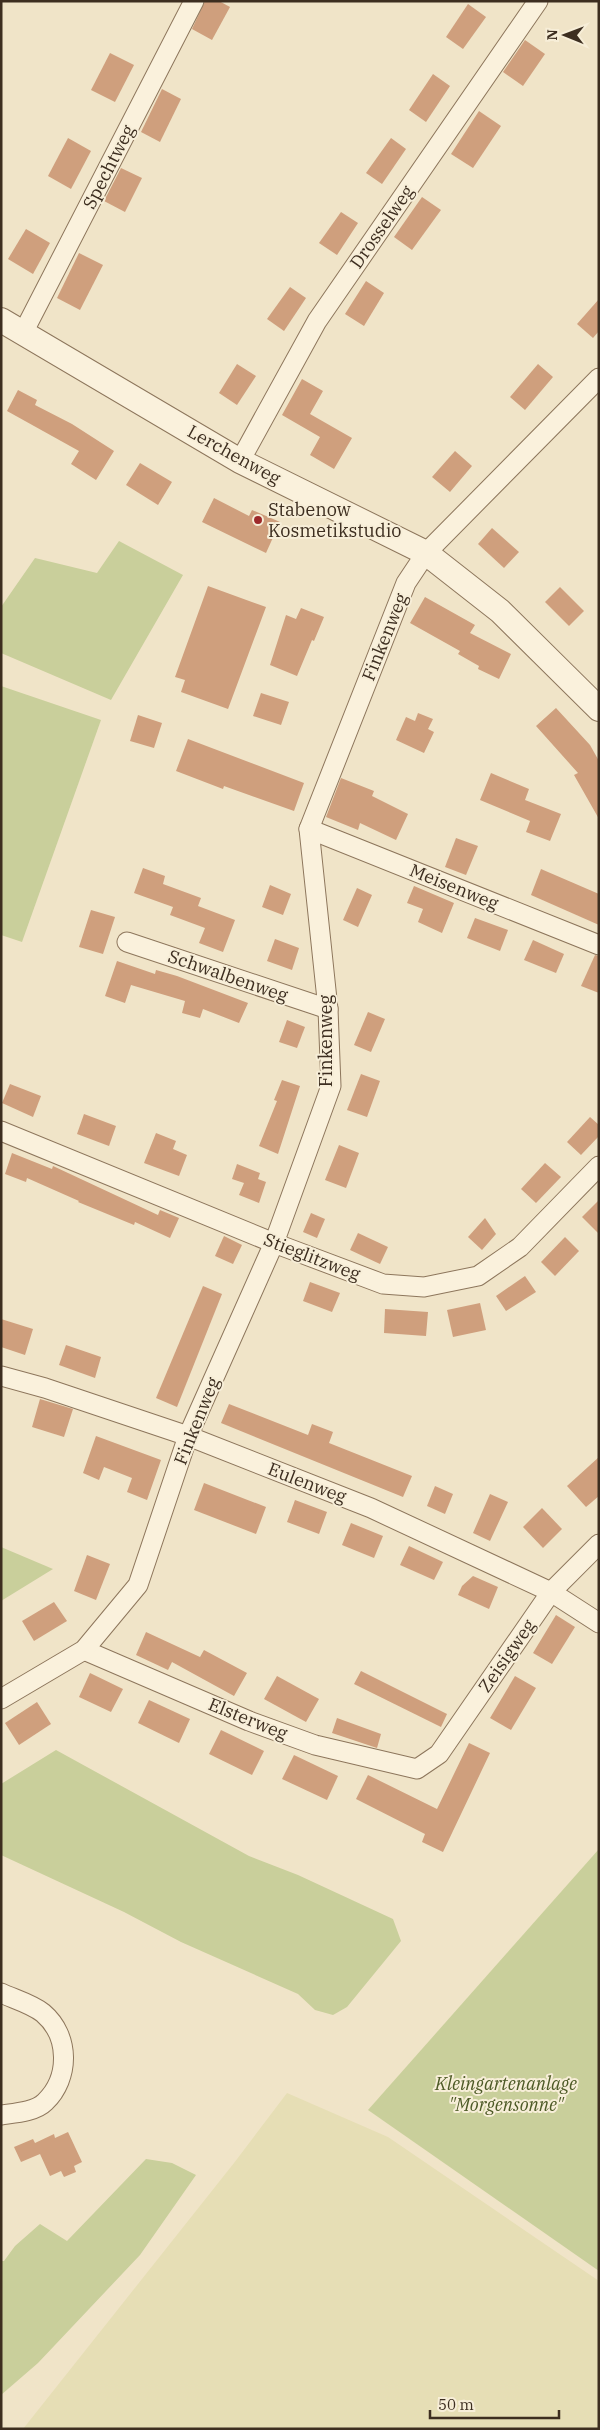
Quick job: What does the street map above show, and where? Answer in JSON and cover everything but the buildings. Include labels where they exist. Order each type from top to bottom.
[{"type":"street","name":"Spechtweg","points":[[23,333],[194,1]]},
{"type":"street","name":"Drosselweg","points":[[240,461],[317,322],[538,1]]},
{"type":"street","name":"Lerchenweg","points":[[1,320],[240,461],[426,553],[500,611],[599,709]]},
{"type":"street","name":"Finkenweg","points":[[1,1699],[84,1650],[138,1584],[188,1436],[274,1243],[330,1086],[328,1009],[309,829],[406,584],[426,553],[599,378]]},
{"type":"street","name":"Meisenweg","points":[[309,829],[599,945]]},
{"type":"street","name":"Schwalbenweg","points":[[127,942],[328,1009]]},
{"type":"street","name":"Stieglitzweg","points":[[1,1131],[274,1243],[383,1284],[424,1287],[478,1276],[520,1247],[599,1166]]},
{"type":"street","name":"Eulenweg","points":[[1,1376],[45,1388],[188,1436],[371,1508],[551,1592],[599,1624]]},
{"type":"street","name":"Zeisigweg","points":[[417,1769],[439,1754],[551,1592],[599,1544]]},
{"type":"street","name":"Elsterweg","points":[[84,1650],[249,1721],[315,1745],[417,1769]]},
{"type":"street","points":[[1,1993],[42,2012],[58,2031],[65,2060],[59,2084],[44,2103],[20,2113],[1,2114]]},
{"type":"shaded area","points":[[287,2093],[388,2137],[599,2281],[599,2429],[23,2429],[234,2163]]},
{"type":"green space","points":[[119,541],[183,575],[111,700],[1,653],[1,607],[35,558],[97,573]]},
{"type":"green space","points":[[1,686],[101,720],[22,942],[1,935]]},
{"type":"green space","points":[[1,1547],[53,1569],[1,1601]]},
{"type":"green space","points":[[56,1750],[249,1856],[298,1875],[393,1919],[401,1941],[347,2007],[333,2015],[315,2010],[298,1994],[181,1942],[124,1912],[1,1855],[1,1784]]},
{"type":"green space","name":"Kleingartenanlage \"Morgensonne\"","points":[[599,1849],[599,2271],[368,2110]]},
{"type":"green space","points":[[146,2159],[172,2163],[196,2175],[140,2255],[38,2363],[1,2395],[1,2261],[4,2261],[15,2246],[40,2224],[67,2241]]},
{"type":"place","name":"Stabenow Kosmetikstudio","points":[[258,520]]}]
